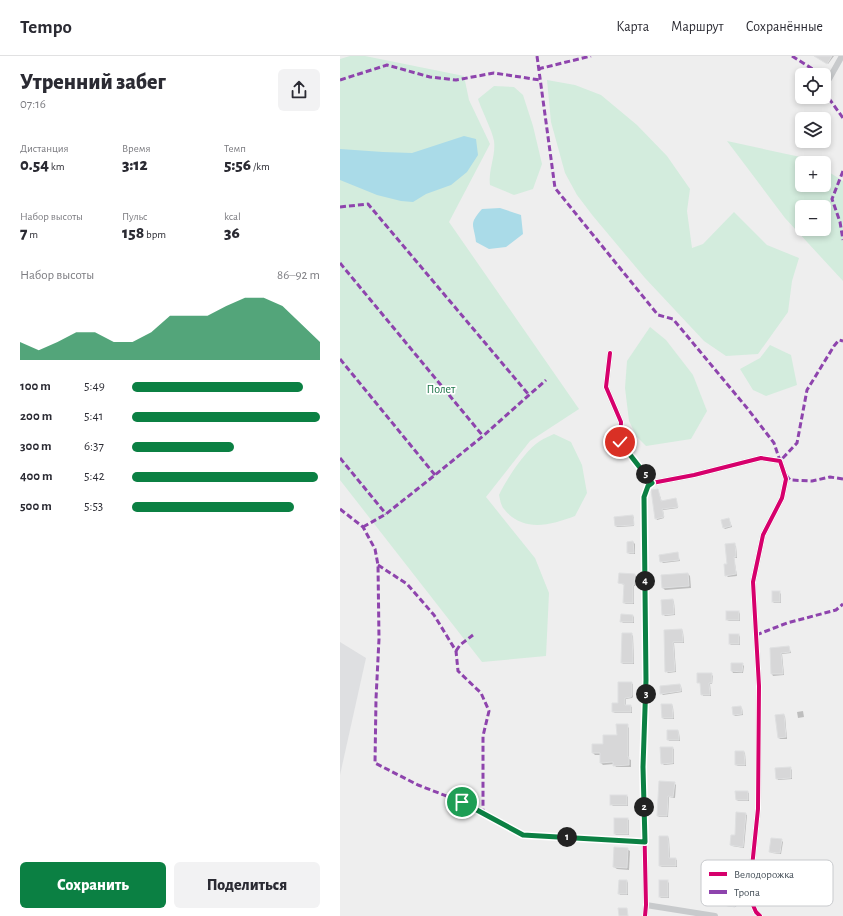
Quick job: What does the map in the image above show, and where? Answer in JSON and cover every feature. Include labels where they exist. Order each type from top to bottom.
[{"type":"street","points":[[831,75],[842,56]]},
{"type":"street","points":[[610,353],[606,387],[621,422],[620,442],[652,483]]},
{"type":"street","points":[[645,916],[643,767],[646,680],[644,497],[648,486],[652,483],[761,458],[780,461],[786,479],[782,498],[763,535],[754,582],[759,686],[758,809],[753,860]]},
{"type":"street","points":[[462,802],[523,835],[645,842]]},
{"type":"street","points":[[646,905],[715,916]]},
{"type":"street","points":[[753,906],[760,916]]},
{"type":"shaded area","points":[[340,642],[366,658],[340,775]]},
{"type":"green space","name":"Полет","points":[[350,56],[365,56],[464,76],[469,100],[490,144],[449,222],[579,409],[530,441],[486,497],[535,558],[549,593],[546,656],[482,662],[340,480],[340,59]]},
{"type":"green space","points":[[547,80],[575,85],[601,95],[637,125],[667,156],[690,189],[687,211],[692,248],[703,244],[734,212],[767,245],[799,258],[792,281],[788,312],[758,354],[726,356],[704,341],[645,278],[593,216],[577,195],[565,173],[551,122]]},
{"type":"green space","points":[[494,86],[514,87],[523,95],[533,126],[542,164],[533,189],[514,195],[490,185],[494,141],[492,132],[478,99]]},
{"type":"green space","points":[[727,141],[796,156],[795,192],[831,192],[831,173],[843,181],[843,281],[802,236],[831,236],[831,200],[795,200],[795,229],[785,218]]},
{"type":"green space","points":[[650,327],[666,340],[693,375],[707,411],[691,439],[646,446],[637,437],[629,421],[625,388],[627,361]]},
{"type":"green space","points":[[770,345],[791,355],[797,385],[766,396],[753,390],[740,369],[760,358]]},
{"type":"green space","points":[[554,434],[571,442],[582,465],[587,493],[575,516],[547,524],[528,524],[512,517],[503,508],[499,495],[511,473],[529,451],[542,440]]},
{"type":"water","points":[[464,136],[476,139],[478,155],[467,172],[451,185],[426,194],[413,202],[401,201],[377,195],[340,180],[340,149],[412,153]]},
{"type":"water","points":[[500,208],[521,215],[523,234],[506,247],[489,249],[476,242],[473,222],[482,209]]},
{"type":"building","points":[[814,56],[832,56],[827,64]]},
{"type":"building","points":[[658,489],[661,501],[676,498],[678,507],[662,509],[664,517],[655,519],[651,490]]},
{"type":"building","points":[[633,515],[634,525],[615,526],[614,517]]},
{"type":"building","points":[[729,518],[731,526],[723,528],[721,520]]},
{"type":"building","points":[[633,541],[634,553],[627,553],[627,542]]},
{"type":"building","points":[[735,543],[736,557],[734,557],[736,574],[725,576],[724,564],[727,564],[725,544]]},
{"type":"building","points":[[678,552],[679,560],[660,562],[659,555]]},
{"type":"building","points":[[619,573],[635,574],[633,585],[633,603],[623,603],[624,584],[618,583]]},
{"type":"building","points":[[688,573],[689,586],[662,588],[661,575]]},
{"type":"building","points":[[772,591],[780,591],[780,602],[772,602]]},
{"type":"building","points":[[673,599],[674,614],[662,615],[661,600]]},
{"type":"building","points":[[726,611],[739,611],[739,620],[726,620]]},
{"type":"building","points":[[621,614],[633,615],[633,622],[620,622]]},
{"type":"building","points":[[682,629],[683,642],[673,642],[675,671],[665,672],[664,630]]},
{"type":"building","points":[[622,633],[632,633],[633,663],[621,663]]},
{"type":"building","points":[[729,634],[739,634],[739,644],[729,644]]},
{"type":"building","points":[[789,646],[790,652],[781,653],[783,674],[771,674],[770,648]]},
{"type":"building","points":[[731,663],[743,663],[742,672],[731,671]]},
{"type":"building","points":[[697,673],[712,673],[712,683],[709,683],[710,695],[701,695],[700,683],[697,683]]},
{"type":"building","points":[[618,682],[632,682],[632,695],[631,697],[625,698],[625,705],[631,705],[631,712],[612,712],[612,703],[618,703]]},
{"type":"building","points":[[680,684],[681,691],[660,694],[660,686]]},
{"type":"building","points":[[661,704],[672,704],[673,718],[662,718]]},
{"type":"building","points":[[741,706],[742,714],[733,715],[732,707]]},
{"type":"building","points":[[784,714],[786,737],[778,738],[775,715]]},
{"type":"building","points":[[616,724],[628,724],[629,765],[613,766],[613,762],[600,763],[600,753],[592,753],[592,744],[603,744],[603,735],[617,735]]},
{"type":"building","points":[[667,730],[678,730],[679,740],[667,740]]},
{"type":"building","points":[[660,747],[673,747],[673,763],[661,764]]},
{"type":"building","points":[[735,751],[744,751],[745,765],[735,765]]},
{"type":"building","points":[[791,767],[791,778],[776,779],[775,768]]},
{"type":"building","points":[[659,781],[675,782],[673,797],[668,796],[667,816],[657,816]]},
{"type":"building","points":[[735,791],[748,791],[748,800],[736,800]]},
{"type":"building","points":[[610,795],[627,795],[627,805],[610,805]]},
{"type":"building","points":[[736,812],[746,813],[743,847],[730,845],[731,835],[735,835]]},
{"type":"building","points":[[614,818],[628,818],[628,834],[614,834]]},
{"type":"building","points":[[659,836],[668,836],[669,858],[676,858],[676,866],[659,866]]},
{"type":"building","points":[[771,838],[782,839],[780,853],[769,852]]},
{"type":"building","points":[[614,847],[628,848],[627,868],[613,867]]},
{"type":"building","points":[[619,880],[627,880],[627,894],[618,894]]},
{"type":"building","points":[[659,880],[668,880],[668,897],[659,897]]},
{"type":"building","points":[[618,908],[627,908],[628,916],[619,916]]},
{"type":"marked path","points":[[537,56],[555,188],[658,315],[673,319],[747,408],[774,443],[780,461],[797,443],[807,390],[834,346],[839,340],[843,341]]},
{"type":"marked path","points":[[538,69],[591,56]]},
{"type":"marked path","points":[[792,56],[811,68]]},
{"type":"marked path","points":[[340,80],[387,65],[430,77],[456,80],[494,73],[540,80]]},
{"type":"marked path","points":[[831,101],[843,118]]},
{"type":"marked path","points":[[843,171],[832,199],[840,222],[843,240]]},
{"type":"marked path","points":[[340,207],[368,204],[529,395]]},
{"type":"marked path","points":[[340,263],[483,436]]},
{"type":"marked path","points":[[340,359],[435,475]]},
{"type":"marked path","points":[[363,527],[386,514],[435,475],[483,436],[546,380]]},
{"type":"marked path","points":[[340,458],[386,514]]},
{"type":"marked path","points":[[786,475],[790,480],[812,481],[830,477],[843,479]]},
{"type":"marked path","points":[[340,509],[363,527],[375,549],[378,565],[379,639],[375,763],[418,785],[462,802]]},
{"type":"marked path","points":[[378,565],[407,584],[434,615],[456,651],[458,671],[481,693],[489,711],[483,736],[483,814]]},
{"type":"marked path","points":[[756,635],[787,623],[836,610],[843,604]]},
{"type":"marked path","points":[[456,651],[460,645],[473,635]]},
{"type":"cycle path","points":[[610,353],[606,387],[621,422],[620,443],[652,483],[647,486],[644,497],[646,680],[643,767],[645,916]]},
{"type":"cycle path","points":[[652,483],[694,475],[761,458],[780,461],[786,479],[782,498],[763,535],[753,582],[759,686],[758,809],[753,860]]},
{"type":"cycle path","points":[[753,906],[760,916]]},
{"type":"route","points":[[462,802],[523,835],[645,842],[643,767],[646,680],[644,497],[645,491],[652,483],[620,442]]}]
